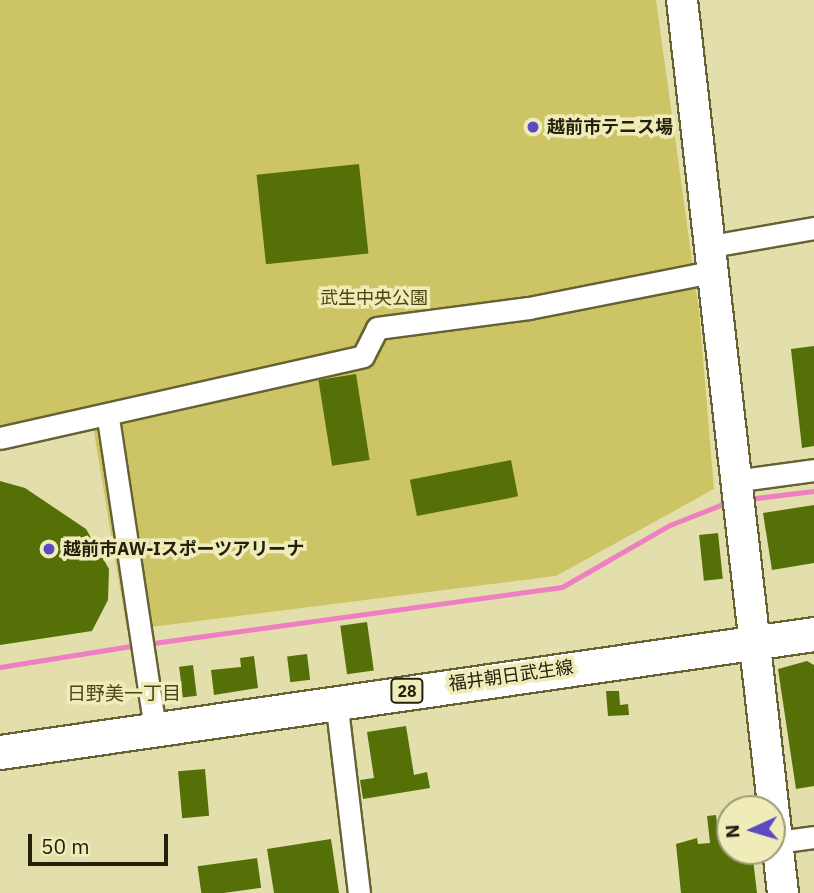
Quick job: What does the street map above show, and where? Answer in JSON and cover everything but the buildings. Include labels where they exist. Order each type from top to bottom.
[{"type":"main road","name":"福井朝日武生線","points":[[0,751],[336,700],[814,634]]},
{"type":"street","points":[[682,0],[734,481],[773,795]]},
{"type":"street","points":[[0,438],[108,418],[363,356],[377,328],[529,308],[814,228]]},
{"type":"street","points":[[108,418],[155,727]]},
{"type":"street","points":[[734,481],[814,470]]},
{"type":"street","points":[[336,700],[359,893]]},
{"type":"street","points":[[786,841],[814,837]]},
{"type":"street","points":[[780,865],[783,893]]},
{"type":"green space","name":"武生中央公園","points":[[0,0],[656,0],[699,311],[714,489],[556,576],[127,630],[90,408],[0,426]]},
{"type":"waterway","points":[[748,499],[814,491]]},
{"type":"waterway","points":[[146,644],[562,587],[670,525],[728,502]]},
{"type":"waterway","points":[[0,667],[137,645]]},
{"type":"place","name":"越前市テニス場","points":[[533,127]]},
{"type":"place","name":"越前市AW-Iスポーツアリーナ","points":[[49,549]]},
{"type":"district","name":"日野美一丁目","points":[[124,694]]}]
